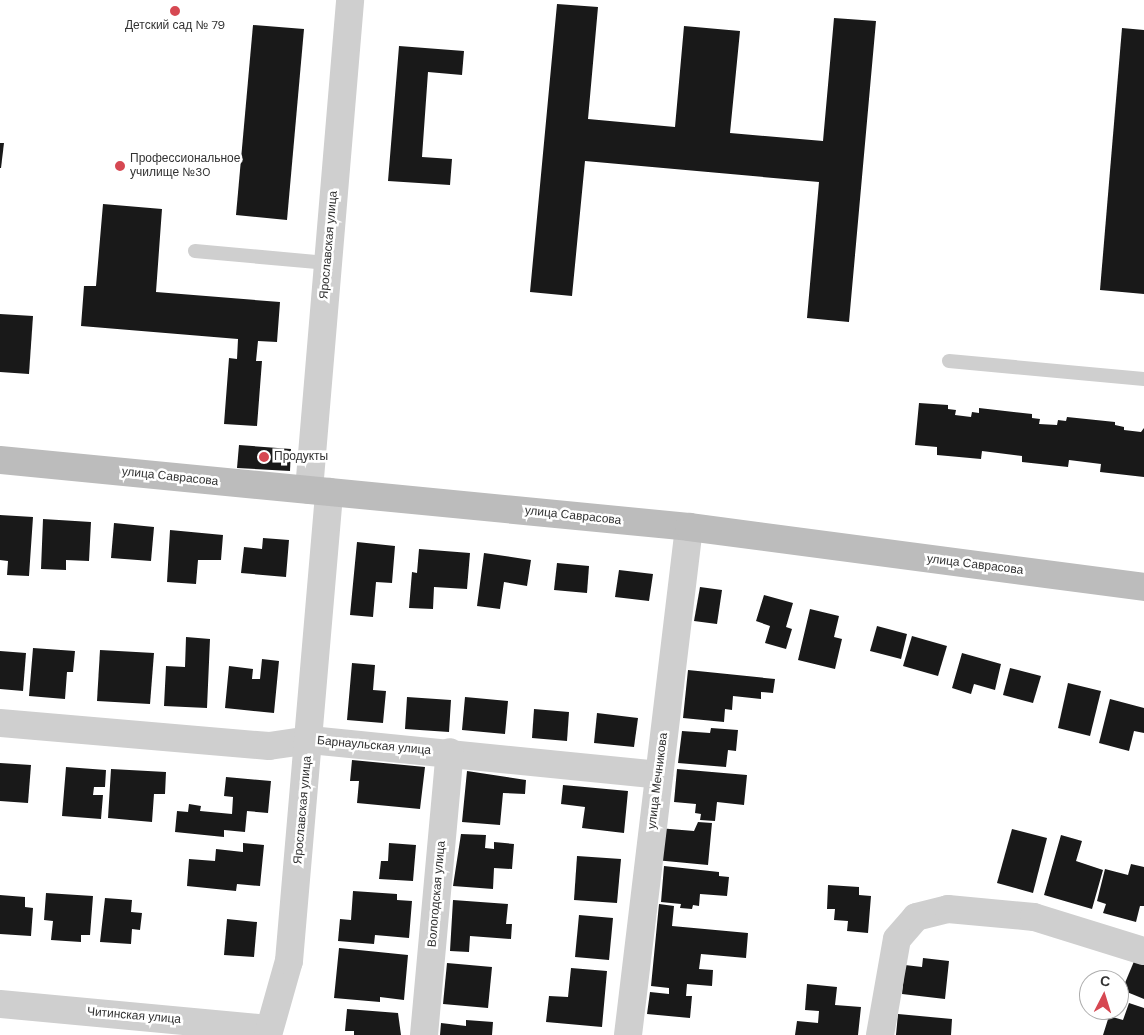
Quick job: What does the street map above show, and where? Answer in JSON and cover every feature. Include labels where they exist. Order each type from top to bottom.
[{"type":"street","name":"Ярославская улица","points":[[268,1032],[289,961],[310,740],[328,264],[350,0]]},
{"type":"street","name":"улица Саврасова","points":[[0,460],[689,527],[1144,587]]},
{"type":"street","name":"улица Мечникова","points":[[628,1035],[689,527]]},
{"type":"street","name":"Барнаульская улица","points":[[0,723],[269,746],[310,740],[450,752],[659,775]]},
{"type":"street","name":"Вологодская улица","points":[[424,1035],[450,752]]},
{"type":"street","points":[[880,1035],[897,939],[916,917],[948,909],[1034,917],[1144,951]]},
{"type":"street","name":"Читинская улица","points":[[0,1004],[268,1032]]},
{"type":"lane","points":[[195,251],[328,264]]},
{"type":"lane","points":[[949,361],[1144,379]]},
{"type":"building","points":[[557,4],[598,7],[588,119],[675,127],[684,26],[740,31],[730,133],[823,141],[834,18],[876,21],[849,322],[807,318],[819,182],[585,161],[572,296],[530,292]]},
{"type":"building","points":[[253,25],[304,29],[287,220],[236,215]]},
{"type":"building","points":[[1122,28],[1144,30],[1144,294],[1100,290]]},
{"type":"building","points":[[399,46],[464,51],[462,75],[428,72],[422,157],[452,159],[450,185],[388,181]]},
{"type":"building","points":[[0,143],[4,143],[1,168],[0,168]]},
{"type":"building","points":[[103,204],[162,209],[156,292],[280,302],[277,342],[258,341],[256,361],[262,361],[257,426],[224,424],[229,358],[237,359],[238,339],[81,326],[84,286],[96,286]]},
{"type":"building","points":[[0,314],[33,316],[29,374],[0,372]]},
{"type":"building","points":[[919,403],[948,405],[948,409],[956,410],[955,415],[971,417],[972,412],[979,413],[979,408],[1032,414],[1032,418],[1040,419],[1039,424],[1057,425],[1058,420],[1066,421],[1067,417],[1115,422],[1115,425],[1124,427],[1124,430],[1141,432],[1144,428],[1144,477],[1100,472],[1101,464],[1069,460],[1068,467],[1022,462],[1022,456],[982,451],[981,459],[937,455],[937,447],[915,445]]},
{"type":"building","points":[[239,445],[291,449],[290,471],[237,468]]},
{"type":"building","points":[[0,515],[33,517],[29,576],[7,575],[8,561],[0,560]]},
{"type":"building","points":[[43,519],[91,522],[89,561],[66,560],[66,570],[41,569]]},
{"type":"building","points":[[114,523],[154,527],[151,561],[111,558]]},
{"type":"building","points":[[170,530],[223,535],[221,560],[198,560],[196,584],[167,582]]},
{"type":"building","points":[[263,538],[289,540],[286,577],[241,573],[244,547],[262,549]]},
{"type":"building","points":[[357,542],[395,546],[392,583],[376,582],[373,617],[350,615]]},
{"type":"building","points":[[419,549],[470,553],[467,589],[434,587],[433,609],[409,608],[412,572],[417,573]]},
{"type":"building","points":[[484,553],[531,560],[527,586],[504,582],[500,609],[477,606]]},
{"type":"building","points":[[557,563],[589,566],[587,593],[554,590]]},
{"type":"building","points":[[619,570],[653,574],[649,601],[615,597]]},
{"type":"building","points":[[700,587],[722,590],[717,624],[694,621]]},
{"type":"building","points":[[764,595],[793,603],[786,627],[792,629],[786,649],[765,643],[770,626],[756,621]]},
{"type":"building","points":[[810,609],[839,616],[834,637],[842,639],[835,669],[798,660]]},
{"type":"building","points":[[877,626],[907,634],[901,659],[870,651]]},
{"type":"building","points":[[912,636],[947,646],[938,676],[903,666]]},
{"type":"building","points":[[186,637],[210,639],[207,708],[164,706],[166,666],[185,667]]},
{"type":"building","points":[[33,648],[75,651],[73,672],[67,672],[65,699],[29,696]]},
{"type":"building","points":[[100,650],[154,653],[150,704],[97,701]]},
{"type":"building","points":[[0,651],[26,653],[23,691],[0,689]]},
{"type":"building","points":[[962,653],[1001,664],[995,690],[974,684],[971,694],[952,688]]},
{"type":"building","points":[[262,659],[279,661],[274,713],[225,708],[229,666],[253,669],[252,679],[260,679]]},
{"type":"building","points":[[352,663],[375,665],[373,690],[386,691],[383,723],[347,720]]},
{"type":"building","points":[[1010,668],[1041,676],[1033,703],[1003,695]]},
{"type":"building","points":[[688,670],[775,679],[773,693],[761,692],[761,699],[733,696],[732,710],[725,709],[724,722],[683,718]]},
{"type":"building","points":[[1068,683],[1101,691],[1090,736],[1058,728]]},
{"type":"building","points":[[407,697],[451,700],[449,732],[405,729]]},
{"type":"building","points":[[465,697],[508,701],[505,734],[462,730]]},
{"type":"building","points":[[1110,699],[1144,708],[1144,733],[1134,731],[1129,751],[1099,743]]},
{"type":"building","points":[[534,709],[569,712],[567,741],[532,738]]},
{"type":"building","points":[[597,713],[638,718],[634,747],[594,743]]},
{"type":"building","points":[[711,728],[738,730],[736,751],[728,750],[726,767],[678,763],[682,731],[710,733]]},
{"type":"building","points":[[352,760],[425,767],[420,809],[357,803],[359,781],[350,781]]},
{"type":"building","points":[[0,763],[31,765],[28,803],[0,801]]},
{"type":"building","points":[[66,767],[106,770],[105,787],[94,787],[93,795],[103,795],[101,819],[62,816]]},
{"type":"building","points":[[111,769],[166,772],[165,794],[154,794],[152,822],[108,818]]},
{"type":"building","points":[[677,769],[747,775],[744,805],[717,802],[715,821],[700,820],[701,814],[695,813],[696,804],[674,802]]},
{"type":"building","points":[[467,771],[526,780],[525,794],[503,793],[500,825],[462,822]]},
{"type":"building","points":[[226,777],[271,781],[268,813],[247,811],[245,832],[224,830],[224,837],[175,832],[177,811],[188,812],[189,804],[201,806],[200,811],[232,814],[233,797],[224,796]]},
{"type":"building","points":[[563,785],[628,791],[624,833],[582,828],[585,807],[561,804]]},
{"type":"building","points":[[698,822],[712,823],[708,865],[655,860],[658,828],[694,831]]},
{"type":"building","points":[[1012,829],[1047,838],[1033,893],[997,883]]},
{"type":"building","points":[[461,834],[486,835],[485,848],[494,849],[494,842],[514,844],[512,869],[494,868],[493,889],[453,886]]},
{"type":"building","points":[[1061,835],[1082,841],[1076,861],[1103,870],[1092,909],[1044,895]]},
{"type":"building","points":[[243,843],[264,845],[260,886],[237,884],[236,891],[187,886],[189,859],[215,861],[216,849],[243,852]]},
{"type":"building","points":[[389,843],[416,845],[413,881],[379,879],[381,861],[388,861]]},
{"type":"building","points":[[577,856],[621,859],[617,903],[574,900]]},
{"type":"building","points":[[1131,864],[1144,867],[1144,906],[1140,906],[1136,922],[1103,913],[1106,904],[1097,901],[1105,869],[1128,875]]},
{"type":"building","points":[[664,866],[719,872],[719,876],[729,877],[727,896],[700,894],[699,906],[693,905],[692,909],[680,908],[681,904],[661,902]]},
{"type":"building","points":[[828,885],[859,887],[859,895],[871,896],[868,933],[847,931],[848,921],[834,920],[835,909],[827,909]]},
{"type":"building","points":[[353,891],[397,894],[397,900],[412,901],[409,938],[375,935],[374,944],[338,941],[340,919],[351,920]]},
{"type":"building","points":[[46,893],[93,896],[90,935],[81,935],[81,942],[51,940],[53,921],[44,920]]},
{"type":"building","points":[[0,895],[25,897],[25,907],[33,908],[31,936],[0,934]]},
{"type":"building","points":[[105,898],[132,900],[131,912],[142,913],[140,930],[132,929],[131,944],[100,942]]},
{"type":"building","points":[[453,900],[508,904],[506,924],[512,924],[511,939],[470,936],[469,952],[450,951]]},
{"type":"building","points":[[659,904],[674,906],[672,926],[748,933],[746,958],[701,954],[699,969],[713,970],[712,986],[687,984],[686,996],[692,996],[690,1018],[647,1014],[650,992],[669,994],[669,988],[651,986]]},
{"type":"building","points":[[579,915],[613,918],[609,960],[575,957]]},
{"type":"building","points":[[227,919],[257,922],[254,957],[224,955]]},
{"type":"building","points":[[339,948],[408,955],[404,1000],[380,997],[380,1002],[334,998]]},
{"type":"building","points":[[923,958],[949,961],[945,999],[902,994],[905,965],[922,967]]},
{"type":"building","points":[[1135,959],[1144,962],[1144,999],[1129,993],[1129,973]]},
{"type":"building","points":[[447,963],[492,967],[488,1008],[443,1004]]},
{"type":"building","points":[[571,968],[607,971],[602,1027],[546,1022],[549,996],[568,997]]},
{"type":"building","points":[[807,984],[837,987],[835,1005],[861,1007],[858,1035],[795,1035],[797,1021],[818,1023],[819,1011],[805,1010]]},
{"type":"building","points":[[1129,1003],[1144,1008],[1144,1035],[1103,1035],[1108,1020],[1129,1020]]},
{"type":"building","points":[[347,1009],[398,1013],[401,1035],[354,1035],[354,1031],[345,1031]]},
{"type":"building","points":[[898,1014],[952,1019],[951,1035],[896,1035]]},
{"type":"building","points":[[466,1020],[493,1022],[492,1035],[440,1035],[441,1023],[466,1026]]},
{"type":"place","name":"Детский сад № 79","points":[[175,11]]},
{"type":"place","name":"Профессиональное училище №30","points":[[120,166]]},
{"type":"place","name":"Продукты","points":[[264,457]]}]
